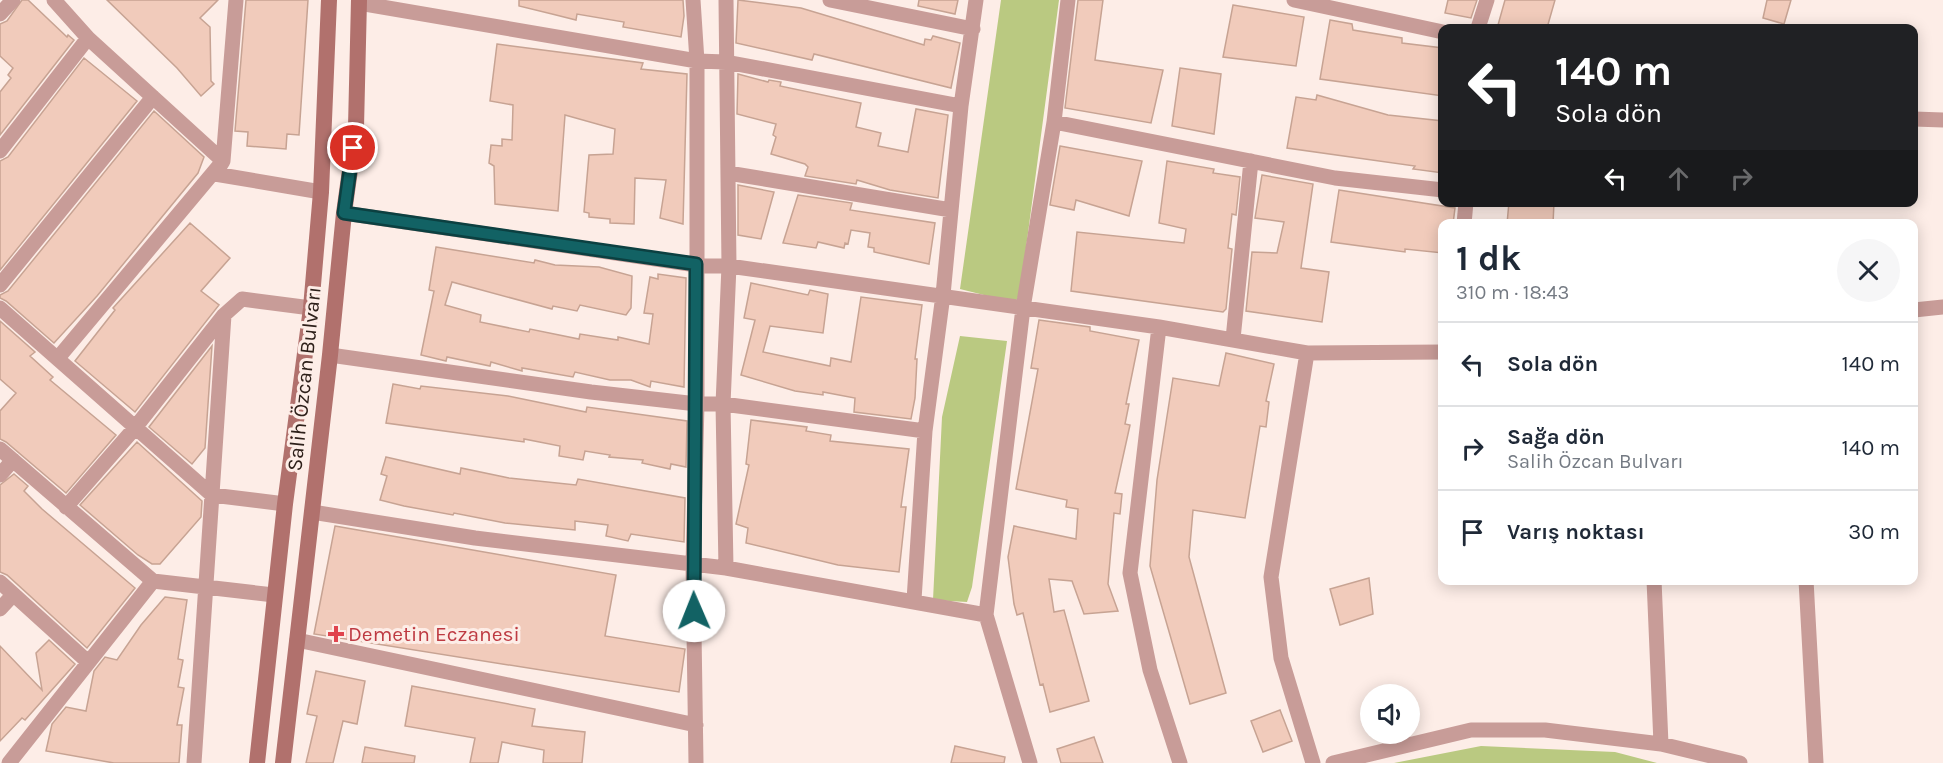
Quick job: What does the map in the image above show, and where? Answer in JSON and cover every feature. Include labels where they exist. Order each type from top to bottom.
[{"type":"main road","name":"Salih Özcan Bulvarı","points":[[257,763],[274,595],[311,308],[321,192],[329,0]]},
{"type":"main road","name":"Salih Özcan Bulvarı","points":[[282,763],[330,355],[344,213],[356,127],[359,2]]},
{"type":"street","points":[[0,14],[13,0]]},
{"type":"street","points":[[54,0],[88,38],[223,161]]},
{"type":"street","points":[[236,0],[223,161],[215,174],[321,192]]},
{"type":"street","points":[[693,0],[697,61],[697,404],[693,566],[696,763]]},
{"type":"street","points":[[726,0],[729,266],[723,404],[726,568]]},
{"type":"street","points":[[830,0],[973,29]]},
{"type":"street","points":[[914,600],[925,431],[943,295],[961,106],[976,0]]},
{"type":"street","points":[[1030,763],[986,615],[1023,308],[1054,122],[1068,0]]},
{"type":"street","points":[[1293,0],[1438,31]]},
{"type":"street","points":[[1480,24],[1487,0]]},
{"type":"street","points":[[359,2],[697,61],[726,62],[961,106]]},
{"type":"street","points":[[0,151],[88,38]]},
{"type":"street","points":[[0,285],[153,97]]},
{"type":"street","points":[[1918,118],[1943,120]]},
{"type":"street","points":[[1054,122],[1335,178],[1438,189]]},
{"type":"street","points":[[58,358],[202,190],[223,161]]},
{"type":"street","points":[[1233,339],[1251,161]]},
{"type":"street","points":[[728,173],[951,210]]},
{"type":"street","points":[[344,213],[696,264],[729,266],[943,295],[1159,327],[1307,353],[1438,352]]},
{"type":"street","points":[[66,507],[134,429],[225,315],[242,299],[311,308]]},
{"type":"street","points":[[1918,310],[1943,307]]},
{"type":"street","points":[[0,308],[134,429],[212,495],[285,504]]},
{"type":"street","points":[[194,763],[225,315]]},
{"type":"street","points":[[1159,327],[1130,573],[1150,670],[1180,763]]},
{"type":"street","points":[[1307,353],[1271,577],[1281,658],[1313,763]]},
{"type":"street","points":[[330,355],[697,404],[723,404],[925,431]]},
{"type":"street","points":[[0,449],[153,581],[274,595]]},
{"type":"street","points":[[0,475],[13,460]]},
{"type":"street","points":[[312,512],[475,538],[693,566],[726,568],[914,600],[986,615]]},
{"type":"street","points":[[9,763],[153,581]]},
{"type":"street","points":[[0,582],[88,662]]},
{"type":"street","points":[[1654,585],[1661,744]]},
{"type":"street","points":[[1806,585],[1816,763]]},
{"type":"street","points":[[0,609],[13,595]]},
{"type":"street","points":[[297,640],[696,725]]},
{"type":"street","points":[[1334,763],[1471,730],[1545,730],[1661,744],[1740,763]]},
{"type":"green space","points":[[1001,0],[1059,0],[1020,293],[1016,301],[960,289]]},
{"type":"green space","points":[[960,336],[1007,341],[972,587],[967,602],[933,600],[942,417]]},
{"type":"green space","points":[[1481,746],[1615,752],[1657,763],[1394,763]]},
{"type":"building","points":[[22,0],[28,0],[67,37],[68,35],[74,40],[0,135],[0,92],[11,78],[8,75],[13,68],[0,56],[0,24],[7,21]]},
{"type":"building","points":[[107,0],[218,0],[200,18],[210,27],[211,81],[214,84],[201,96],[177,68]]},
{"type":"building","points":[[246,0],[308,0],[299,135],[287,134],[286,149],[247,146],[248,132],[235,131]]},
{"type":"building","points":[[519,0],[683,0],[684,16],[681,37],[623,27],[624,22],[577,14],[576,20],[519,6]]},
{"type":"building","points":[[738,0],[801,8],[924,45],[925,39],[931,40],[933,36],[960,43],[951,88],[814,54],[812,60],[736,43]]},
{"type":"building","points":[[919,0],[958,0],[955,14],[918,6]]},
{"type":"building","points":[[1078,0],[1103,0],[1095,60],[1163,70],[1151,123],[1065,108]]},
{"type":"building","points":[[1448,0],[1477,0],[1471,18],[1445,13]]},
{"type":"building","points":[[1505,0],[1555,0],[1548,24],[1498,24]]},
{"type":"building","points":[[1767,0],[1791,0],[1784,24],[1763,18]]},
{"type":"building","points":[[1233,5],[1304,17],[1296,66],[1223,57]]},
{"type":"building","points":[[1330,20],[1352,24],[1353,30],[1402,38],[1402,43],[1438,47],[1438,95],[1320,79]]},
{"type":"building","points":[[497,44],[643,63],[641,69],[687,74],[683,224],[660,218],[666,180],[635,178],[634,224],[610,223],[610,219],[589,217],[589,213],[584,212],[589,155],[613,154],[615,129],[565,115],[558,211],[495,204],[494,166],[489,163],[491,145],[502,146],[502,139],[512,140],[513,105],[490,101]]},
{"type":"building","points":[[84,58],[137,101],[0,270],[0,161],[8,157]]},
{"type":"building","points":[[1180,68],[1221,74],[1214,134],[1172,126]]},
{"type":"building","points":[[738,74],[768,82],[769,80],[781,82],[780,86],[861,103],[856,127],[881,133],[878,146],[908,152],[916,109],[948,115],[938,198],[890,190],[857,180],[856,184],[805,176],[808,167],[805,164],[771,154],[776,137],[773,135],[776,124],[737,114]]},
{"type":"building","points":[[1317,95],[1388,115],[1438,120],[1438,172],[1413,169],[1415,166],[1287,148],[1296,97],[1316,100]]},
{"type":"building","points":[[154,111],[204,157],[198,173],[97,296],[54,343],[0,298],[0,295],[8,291]]},
{"type":"building","points":[[1060,146],[1142,161],[1129,216],[1076,200],[1074,210],[1050,205]]},
{"type":"building","points":[[1167,161],[1214,169],[1213,173],[1240,177],[1236,215],[1232,214],[1228,248],[1232,249],[1226,309],[1223,312],[1071,291],[1077,232],[1184,243],[1186,229],[1159,223]]},
{"type":"building","points":[[1262,175],[1313,184],[1301,268],[1329,272],[1322,322],[1246,311],[1252,252],[1277,253],[1284,222],[1255,218]]},
{"type":"building","points":[[738,185],[774,192],[761,239],[738,235]]},
{"type":"building","points":[[1339,190],[1455,208],[1454,219],[1438,219],[1438,252],[1405,249],[1405,252],[1331,242]]},
{"type":"building","points":[[798,195],[852,203],[850,210],[935,223],[929,264],[874,252],[874,248],[868,247],[870,233],[851,230],[848,244],[845,243],[844,248],[818,242],[816,248],[783,243]]},
{"type":"building","points":[[1509,207],[1554,207],[1553,219],[1507,219]]},
{"type":"building","points":[[190,223],[230,258],[201,291],[219,305],[135,412],[75,361],[115,310],[113,308]]},
{"type":"building","points":[[436,247],[534,263],[535,260],[555,265],[599,267],[632,276],[631,308],[626,315],[580,305],[577,311],[553,306],[552,309],[452,282],[445,305],[481,315],[480,322],[579,339],[580,334],[618,340],[618,337],[649,344],[653,314],[644,313],[650,277],[658,279],[658,274],[686,278],[684,387],[651,381],[650,387],[631,380],[610,380],[575,372],[573,377],[522,368],[522,371],[491,362],[490,366],[447,357],[446,361],[421,355],[434,291],[429,290]]},
{"type":"building","points":[[751,283],[808,295],[810,290],[828,294],[823,333],[770,326],[763,352],[830,366],[831,358],[851,362],[861,297],[922,305],[915,359],[917,359],[915,398],[911,419],[854,412],[855,398],[823,392],[823,395],[795,391],[741,375],[755,320],[744,318]]},
{"type":"building","points":[[1039,320],[1090,327],[1090,331],[1139,340],[1126,404],[1129,404],[1125,424],[1130,425],[1115,493],[1122,494],[1120,514],[1114,513],[1108,584],[1118,611],[1084,614],[1072,581],[1049,579],[1054,612],[1064,610],[1089,701],[1050,712],[1043,684],[1040,685],[1023,613],[1017,615],[1014,604],[1008,557],[1014,526],[1076,539],[1078,509],[1066,507],[1067,500],[1016,489],[1038,369],[1031,368]]},
{"type":"building","points":[[0,321],[35,352],[30,356],[53,377],[50,380],[116,435],[66,493],[0,439],[0,411],[16,393],[0,379]]},
{"type":"building","points":[[212,346],[205,448],[192,464],[149,427]]},
{"type":"building","points":[[1226,353],[1274,364],[1266,401],[1269,402],[1266,427],[1260,426],[1245,518],[1193,510],[1189,557],[1226,693],[1190,704],[1150,566],[1157,480],[1173,378],[1219,386]]},
{"type":"building","points":[[393,384],[420,389],[421,386],[508,396],[586,412],[587,407],[687,421],[686,467],[671,464],[670,469],[642,463],[643,460],[609,457],[610,455],[585,451],[583,460],[559,456],[560,446],[524,439],[524,442],[386,423]]},
{"type":"building","points":[[751,420],[807,427],[806,431],[831,435],[830,441],[909,449],[901,507],[906,507],[899,572],[838,565],[746,543],[748,528],[736,524],[749,465],[746,464]]},
{"type":"building","points":[[137,442],[202,501],[201,517],[160,564],[152,564],[138,555],[80,505]]},
{"type":"building","points":[[386,457],[460,474],[461,468],[509,478],[576,485],[578,479],[685,498],[684,542],[631,534],[628,541],[606,536],[608,525],[575,521],[575,530],[505,523],[380,500],[387,476],[381,474]]},
{"type":"building","points":[[14,474],[28,486],[24,491],[42,509],[135,588],[87,648],[7,575],[0,572],[0,485]]},
{"type":"building","points":[[335,526],[616,575],[605,636],[685,649],[679,692],[314,634]]},
{"type":"building","points":[[1369,578],[1373,614],[1340,625],[1330,589]]},
{"type":"building","points":[[165,597],[187,600],[178,659],[183,660],[178,687],[184,688],[177,725],[182,725],[179,763],[114,763],[46,751],[52,724],[66,707],[86,711],[94,671],[105,657],[117,660],[141,625]]},
{"type":"building","points":[[49,640],[75,664],[25,720],[22,718],[0,741],[0,646],[42,690],[36,653]]},
{"type":"building","points":[[316,671],[365,681],[357,724],[343,721],[333,763],[306,763],[317,716],[307,714]]},
{"type":"building","points":[[412,686],[535,709],[532,726],[585,732],[582,763],[543,763],[544,750],[502,742],[498,763],[470,763],[475,738],[405,726]]},
{"type":"building","points":[[1280,710],[1292,741],[1263,752],[1251,721]]},
{"type":"building","points":[[1094,737],[1103,763],[1061,763],[1057,749]]},
{"type":"building","points":[[955,746],[1005,757],[1004,763],[951,763]]},
{"type":"building","points":[[365,747],[415,756],[414,763],[362,763]]},
{"type":"place","name":"Demetin Eczanesi","points":[[336,634]]},
{"type":"route","points":[[353,148],[344,213],[696,264],[697,404],[694,611]]}]
